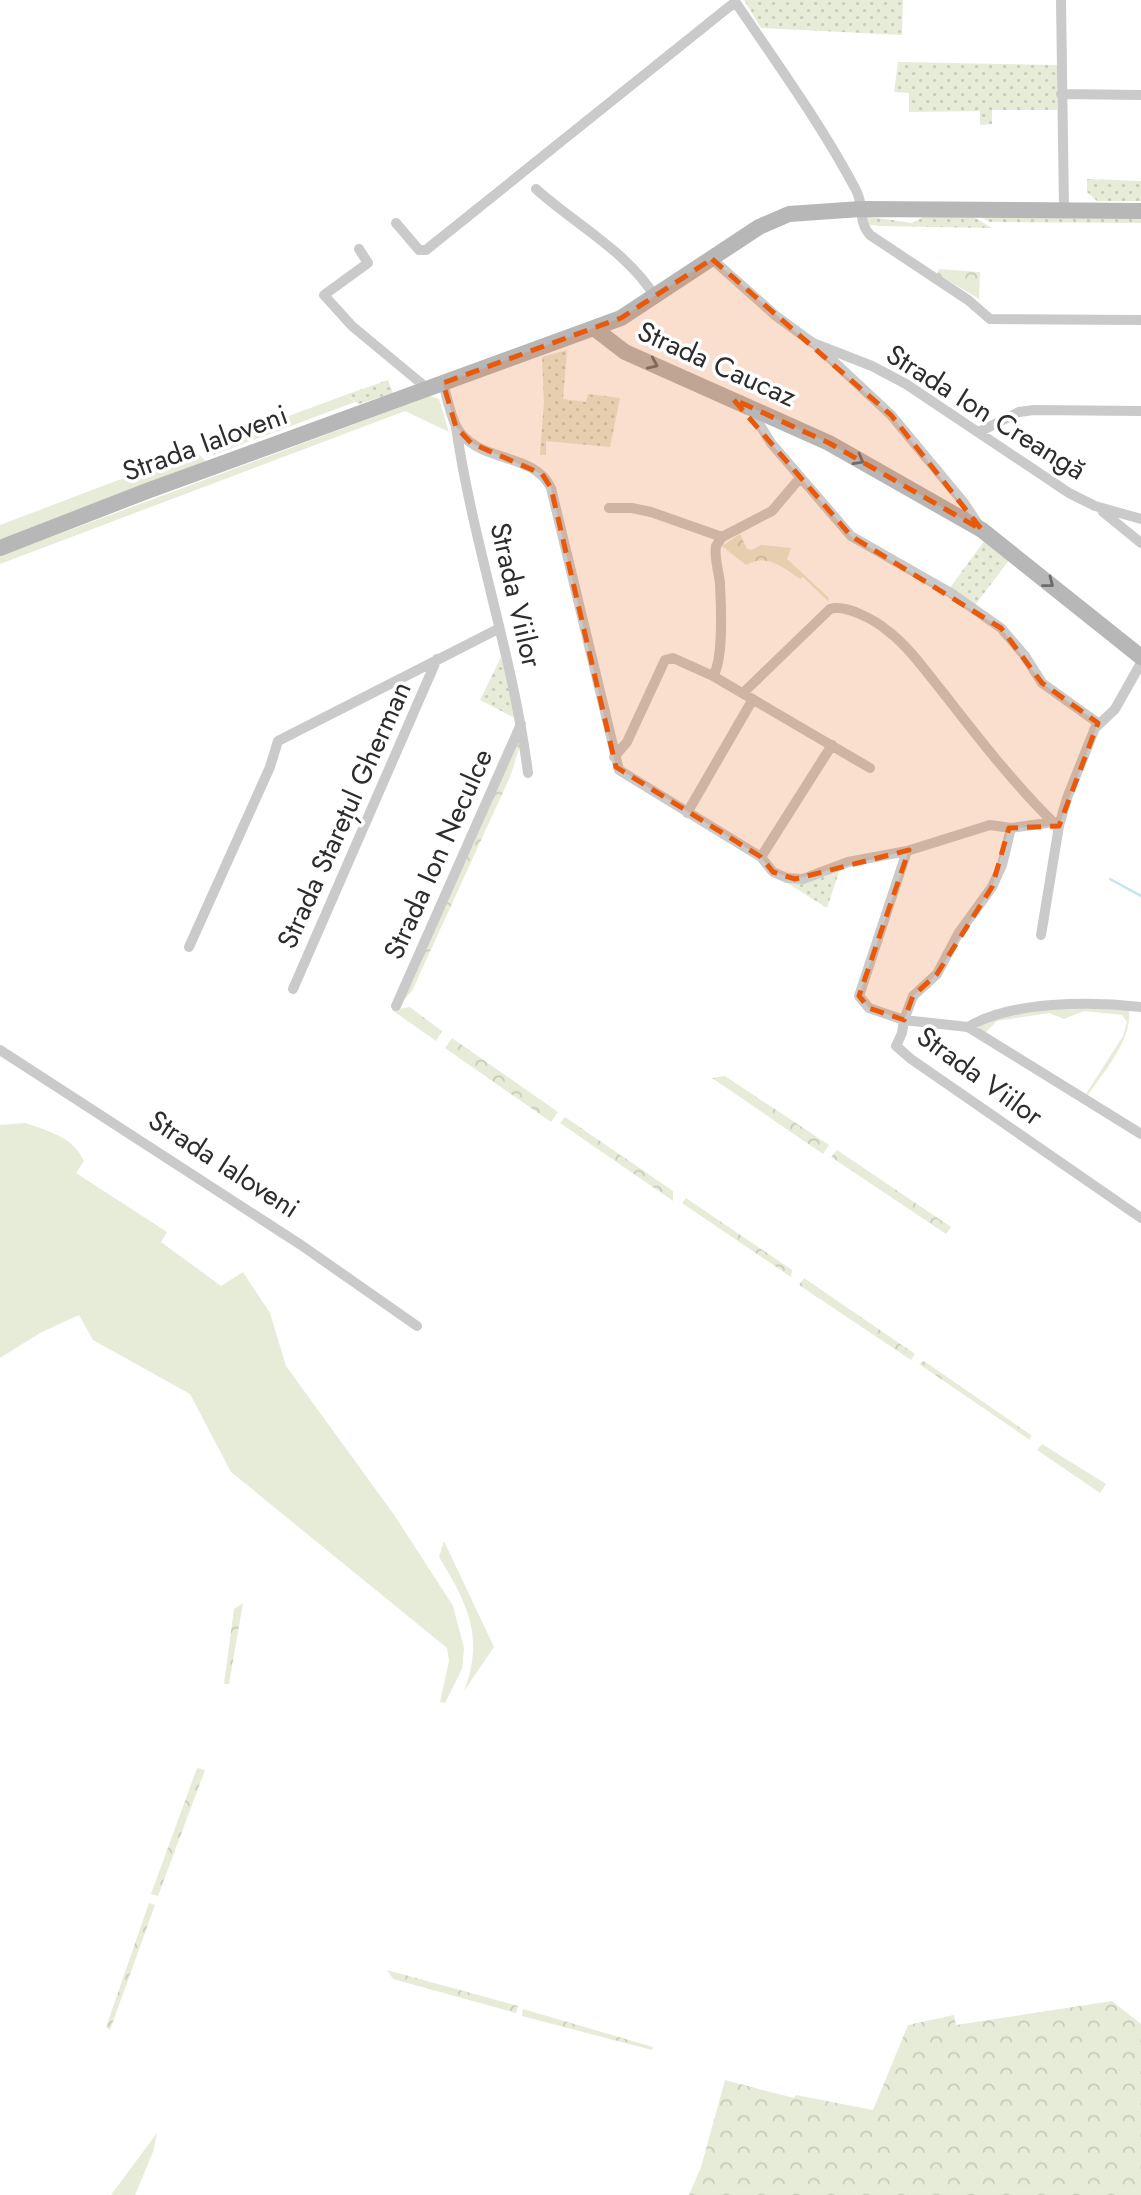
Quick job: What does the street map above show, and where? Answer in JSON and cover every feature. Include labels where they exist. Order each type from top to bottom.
[{"type":"street","points":[[1061,0],[1064,210]]},
{"type":"street","points":[[396,223],[422,252],[735,1],[834,151],[857,192],[861,209],[860,220],[870,234],[968,300],[990,319],[1141,320]]},
{"type":"street","points":[[1062,94],[1141,95]]},
{"type":"street","points":[[536,189],[563,213],[629,262],[656,298]]},
{"type":"street","points":[[595,329],[656,298],[759,227],[789,214],[861,209],[1141,211]]},
{"type":"street","points":[[359,249],[368,263],[324,295],[352,326],[436,386]]},
{"type":"street","name":"Strada Ion Creangă","points":[[712,259],[776,316],[813,343],[872,366],[906,384],[1051,482],[1095,506],[1141,519]]},
{"type":"street","name":"Strada Caucaz","points":[[436,386],[595,329],[625,352],[829,443],[982,530],[1141,657]]},
{"type":"street","points":[[813,343],[891,415],[964,503],[982,530]]},
{"type":"street","name":"Strada Viilor","points":[[436,386],[456,427],[498,629],[522,722],[528,773]]},
{"type":"street","name":"Strada Ialoveni","points":[[0,548],[147,491],[436,386]]},
{"type":"street","points":[[749,406],[764,435],[851,536],[951,593],[1001,628],[1019,648],[1042,683],[1098,723]]},
{"type":"street","points":[[979,432],[1019,412],[1034,410],[1141,411]]},
{"type":"street","points":[[456,427],[482,450],[542,474],[551,488],[619,770],[761,857],[773,872],[795,879],[812,877],[848,862],[908,851],[990,825],[1011,828],[1056,824]]},
{"type":"street","points":[[713,676],[720,649],[720,583],[715,551],[722,537],[763,518],[780,504],[800,478]]},
{"type":"street","points":[[1095,506],[1120,523],[1141,543]]},
{"type":"street","points":[[609,508],[651,512],[722,537]]},
{"type":"street","points":[[687,813],[748,696],[783,652],[810,631],[825,613],[836,607],[872,621],[895,637],[1013,781],[1056,824]]},
{"type":"street","points":[[188,947],[270,767],[278,741],[498,629]]},
{"type":"street","points":[[614,757],[627,742],[665,660],[673,658],[713,676],[870,768]]},
{"type":"street","name":"Strada Starețul Gherman","points":[[293,989],[437,659]]},
{"type":"street","points":[[1041,935],[1056,824],[1098,723],[1115,709],[1141,663]]},
{"type":"street","name":"Strada Ion Neculce","points":[[396,1006],[522,722]]},
{"type":"street","points":[[761,857],[785,824],[832,745]]},
{"type":"street","points":[[908,851],[859,996],[869,1008],[904,1020],[913,996],[937,974],[958,934],[992,887],[1002,865],[1011,828]]},
{"type":"street","points":[[968,1027],[991,1016],[1034,1009],[1097,1004],[1141,1007]]},
{"type":"street","name":"Strada Viilor","points":[[1141,1134],[968,1027],[904,1020],[895,1046],[903,1053],[1141,1218]]},
{"type":"street","name":"Strada Ialoveni","points":[[0,1050],[301,1245],[417,1326]]},
{"type":"highlighted area","points":[[712,259],[891,415],[982,530],[829,443],[733,399],[851,536],[1001,628],[1042,683],[1098,723],[1059,826],[1009,828],[992,887],[937,974],[913,996],[904,1020],[869,1008],[859,996],[909,850],[795,879],[773,872],[761,857],[616,767],[551,488],[542,474],[471,443],[456,427],[443,383],[621,318]]},
{"type":"green space","points":[[744,0],[903,0],[902,35],[761,28]]},
{"type":"green space","points":[[898,62],[1057,65],[1057,110],[992,110],[992,124],[980,125],[980,111],[909,112],[909,93],[894,92]]},
{"type":"green space","points":[[1087,179],[1141,181],[1141,201],[1097,201],[1087,192]]},
{"type":"green space","points":[[864,216],[912,223],[925,216],[972,216],[992,228],[879,226],[865,224]]},
{"type":"green space","points":[[979,216],[1141,217],[1141,223],[990,222]]},
{"type":"green space","points":[[939,269],[980,272],[979,299],[937,274]]},
{"type":"green space","points":[[567,350],[563,399],[586,402],[588,394],[620,398],[610,447],[546,441],[546,455],[540,455],[544,402],[542,357]]},
{"type":"green space","points":[[388,380],[393,393],[359,404],[345,395]]},
{"type":"green space","points":[[345,395],[355,402],[213,455],[208,446]]},
{"type":"green space","points":[[430,396],[439,399],[449,432],[405,411],[0,564],[0,556]]},
{"type":"green space","points":[[195,451],[207,462],[0,543],[0,525]]},
{"type":"green space","points":[[740,534],[747,549],[752,550],[761,545],[791,548],[787,559],[829,598],[828,601],[803,577],[800,579],[768,561],[746,565],[722,546]]},
{"type":"green space","points":[[985,540],[1010,559],[975,605],[949,589]]},
{"type":"green space","points":[[501,657],[517,715],[517,719],[480,700]]},
{"type":"green space","points":[[520,734],[521,743],[510,777],[412,991],[403,1001]]},
{"type":"green space","points":[[843,868],[839,872],[827,908],[788,881],[823,877]]},
{"type":"green space","points":[[410,1007],[442,1031],[436,1041],[392,1010]]},
{"type":"green space","points":[[1070,1008],[1129,1009],[1127,1032],[1122,1043],[1088,1095],[1086,1094],[1123,1036],[1127,1022],[1122,1015],[1084,1011],[1064,1019],[1049,1013],[997,1021],[984,1034],[978,1029],[979,1026],[1014,1013]]},
{"type":"green space","points":[[452,1038],[558,1112],[551,1122],[445,1048]]},
{"type":"green space","points":[[725,1076],[829,1145],[823,1154],[712,1078]]},
{"type":"green space","points":[[565,1117],[673,1191],[673,1201],[560,1123]]},
{"type":"green space","points":[[26,1123],[60,1136],[74,1146],[84,1161],[76,1173],[167,1232],[161,1242],[221,1286],[243,1272],[270,1313],[286,1366],[395,1516],[453,1606],[464,1648],[462,1669],[445,1703],[440,1702],[449,1661],[447,1648],[231,1472],[190,1394],[93,1340],[79,1315],[40,1333],[0,1358],[0,1125]]},
{"type":"green space","points":[[837,1150],[951,1227],[946,1234],[831,1157]]},
{"type":"green space","points":[[686,1198],[792,1270],[791,1277],[682,1203]]},
{"type":"green space","points":[[804,1278],[915,1354],[911,1360],[799,1285]]},
{"type":"green space","points":[[924,1361],[1031,1435],[1030,1440],[919,1364]]},
{"type":"green space","points":[[1042,1444],[1106,1484],[1100,1493],[1037,1450]]},
{"type":"green space","points":[[444,1541],[494,1647],[464,1691],[473,1653],[473,1637],[465,1605],[439,1557]]},
{"type":"green space","points":[[243,1603],[229,1684],[224,1684],[234,1609]]},
{"type":"green space","points":[[197,1768],[205,1770],[158,1896],[151,1894]]},
{"type":"green space","points":[[149,1903],[155,1905],[110,2030],[106,2027]]},
{"type":"green space","points":[[387,1970],[518,2006],[516,2013],[393,1979]]},
{"type":"green space","points":[[1112,2001],[1141,2024],[1141,2195],[689,2195],[701,2167],[725,2080],[794,2098],[796,2095],[873,2110],[908,2025],[954,2015],[956,2025]]},
{"type":"green space","points":[[523,2009],[653,2047],[652,2050],[522,2016]]},
{"type":"green space","points":[[157,2133],[153,2152],[135,2195],[111,2195]]},
{"type":"waterway","points":[[1110,879],[1141,896]]}]
